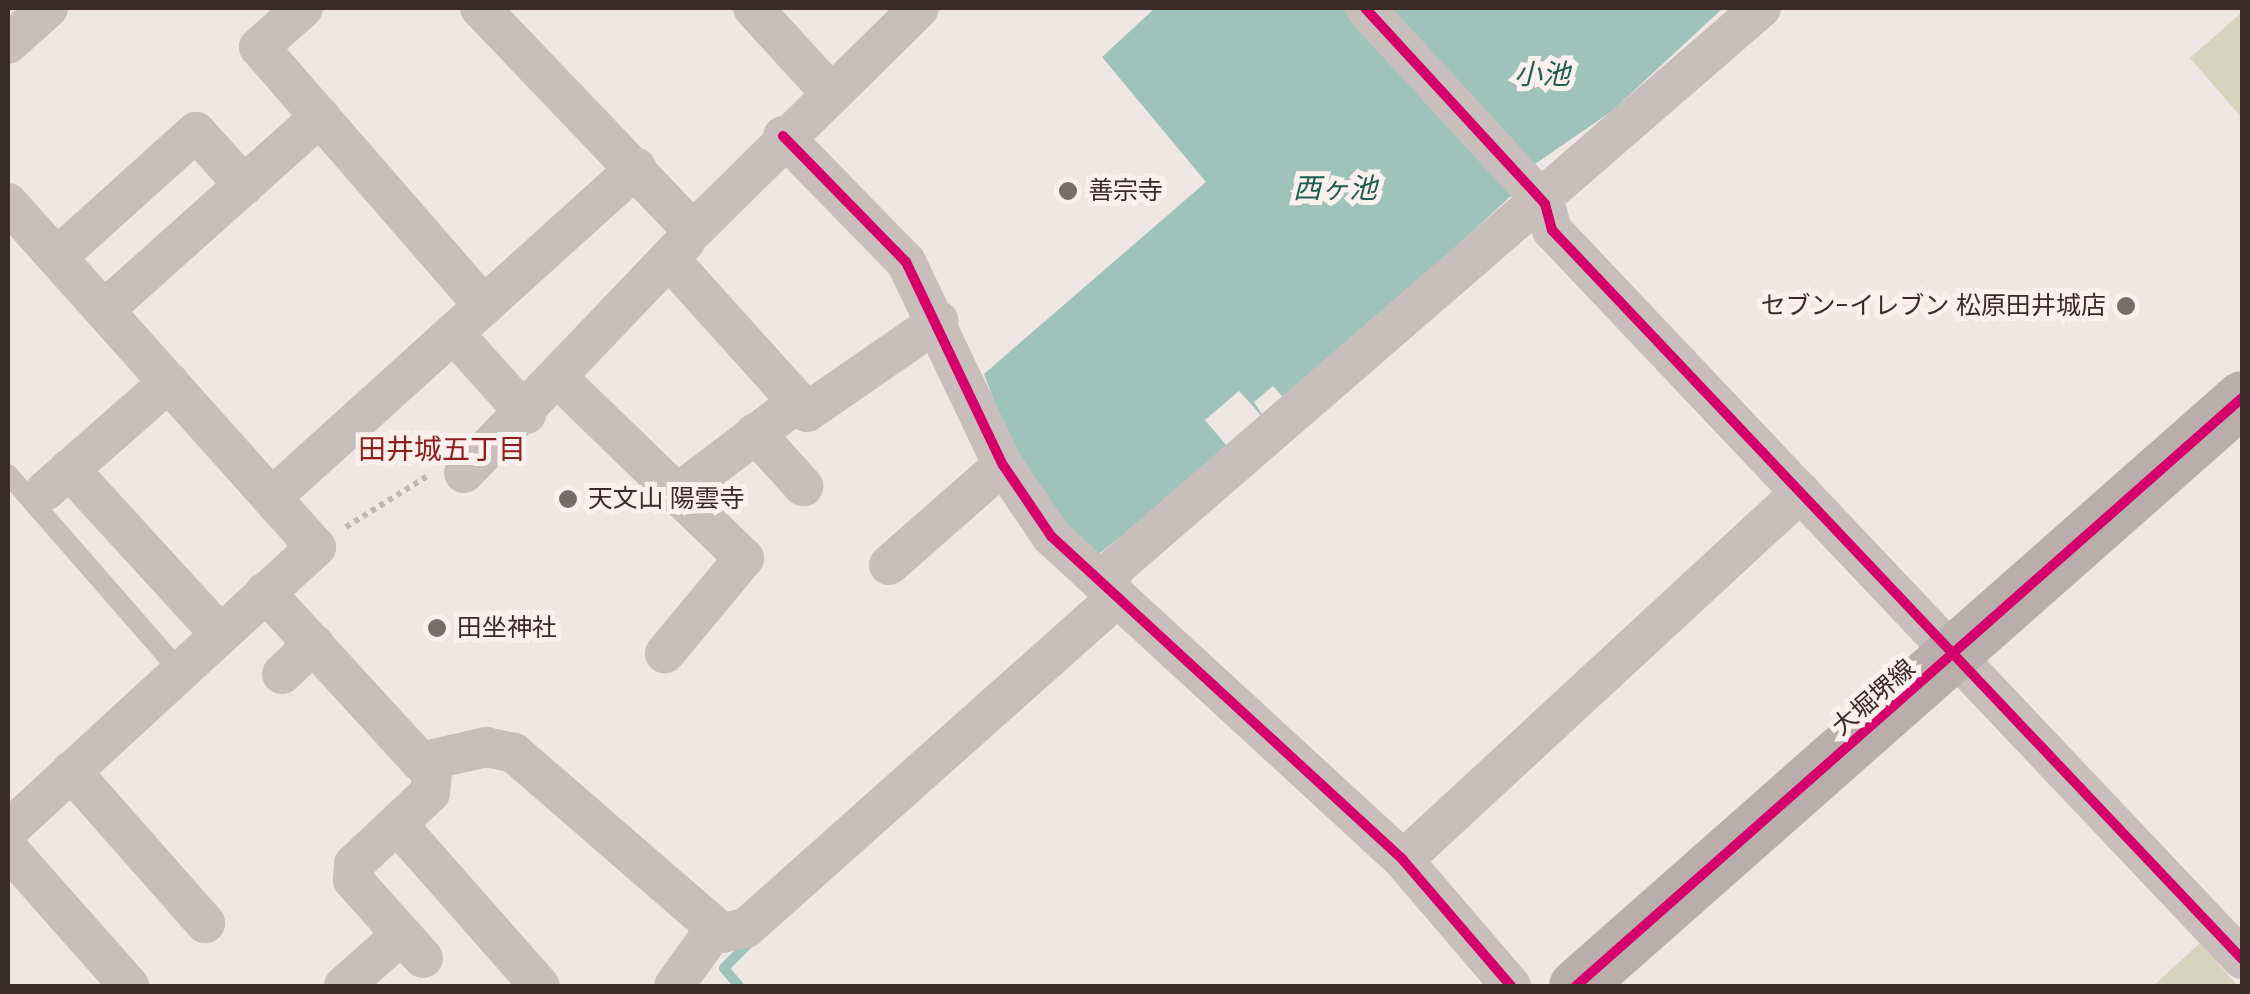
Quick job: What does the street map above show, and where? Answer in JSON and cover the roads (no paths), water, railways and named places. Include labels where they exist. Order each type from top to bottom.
[{"type":"main road","name":"大堀堺線","points":[[1576,986],[2242,398]]},
{"type":"street","points":[[8,44],[48,8]]},
{"type":"street","points":[[302,8],[259,47],[484,306]]},
{"type":"street","points":[[480,8],[636,168],[682,246],[807,412],[939,322]]},
{"type":"street","points":[[753,8],[828,90]]},
{"type":"street","points":[[464,473],[560,380],[828,90],[920,8]]},
{"type":"street","points":[[1366,8],[1545,204],[1552,230],[1950,657],[2242,958]]},
{"type":"street","points":[[1112,602],[1111,570],[1545,204],[1761,8]]},
{"type":"street","points":[[104,310],[320,117]]},
{"type":"street","points":[[57,257],[196,132],[244,186]]},
{"type":"street","points":[[783,136],[906,262],[939,322],[1004,465],[1051,536],[1112,602],[1403,860],[1511,986]]},
{"type":"street","points":[[272,497],[636,168]]},
{"type":"street","points":[[8,203],[316,547],[8,830]]},
{"type":"street","points":[[454,334],[526,414]]},
{"type":"street","points":[[560,380],[744,558],[665,653]]},
{"type":"street","points":[[169,382],[57,480],[220,634]]},
{"type":"street","points":[[677,494],[798,402]]},
{"type":"street","points":[[755,434],[803,486]]},
{"type":"street","points":[[889,565],[1004,465]]},
{"type":"street","points":[[1403,860],[1800,492]]},
{"type":"street","points":[[266,592],[421,762],[486,748],[514,753],[715,929],[746,928],[1112,602]]},
{"type":"street","points":[[282,674],[314,644]]},
{"type":"street","points":[[344,986],[412,947],[353,880],[354,864],[430,793],[433,762]]},
{"type":"street","points":[[71,771],[205,922]]},
{"type":"street","points":[[397,824],[540,986]]},
{"type":"street","points":[[8,849],[129,986]]},
{"type":"street","points":[[674,986],[715,929]]},
{"type":"lane","points":[[8,474],[180,671]]},
{"type":"water","name":"西ヶ池","points":[[1155,8],[1347,8],[1513,194],[1288,403],[1273,386],[1254,402],[1267,422],[1239,391],[1205,420],[1231,451],[1092,559],[1013,452],[984,374],[1206,182],[1102,57]]},
{"type":"water","name":"小池","points":[[1390,8],[1723,8],[1612,111],[1532,166]]},
{"type":"waterway","points":[[739,986],[724,968],[752,940]]},
{"type":"place","name":"善宗寺","points":[[1068,191]]},
{"type":"place","name":"セブン-イレブン 松原田井城店","points":[[2126,306]]},
{"type":"place","name":"天文山 陽雲寺","points":[[568,499]]},
{"type":"place","name":"田坐神社","points":[[437,628]]},
{"type":"district","name":"田井城五丁目","points":[[442,450]]}]
